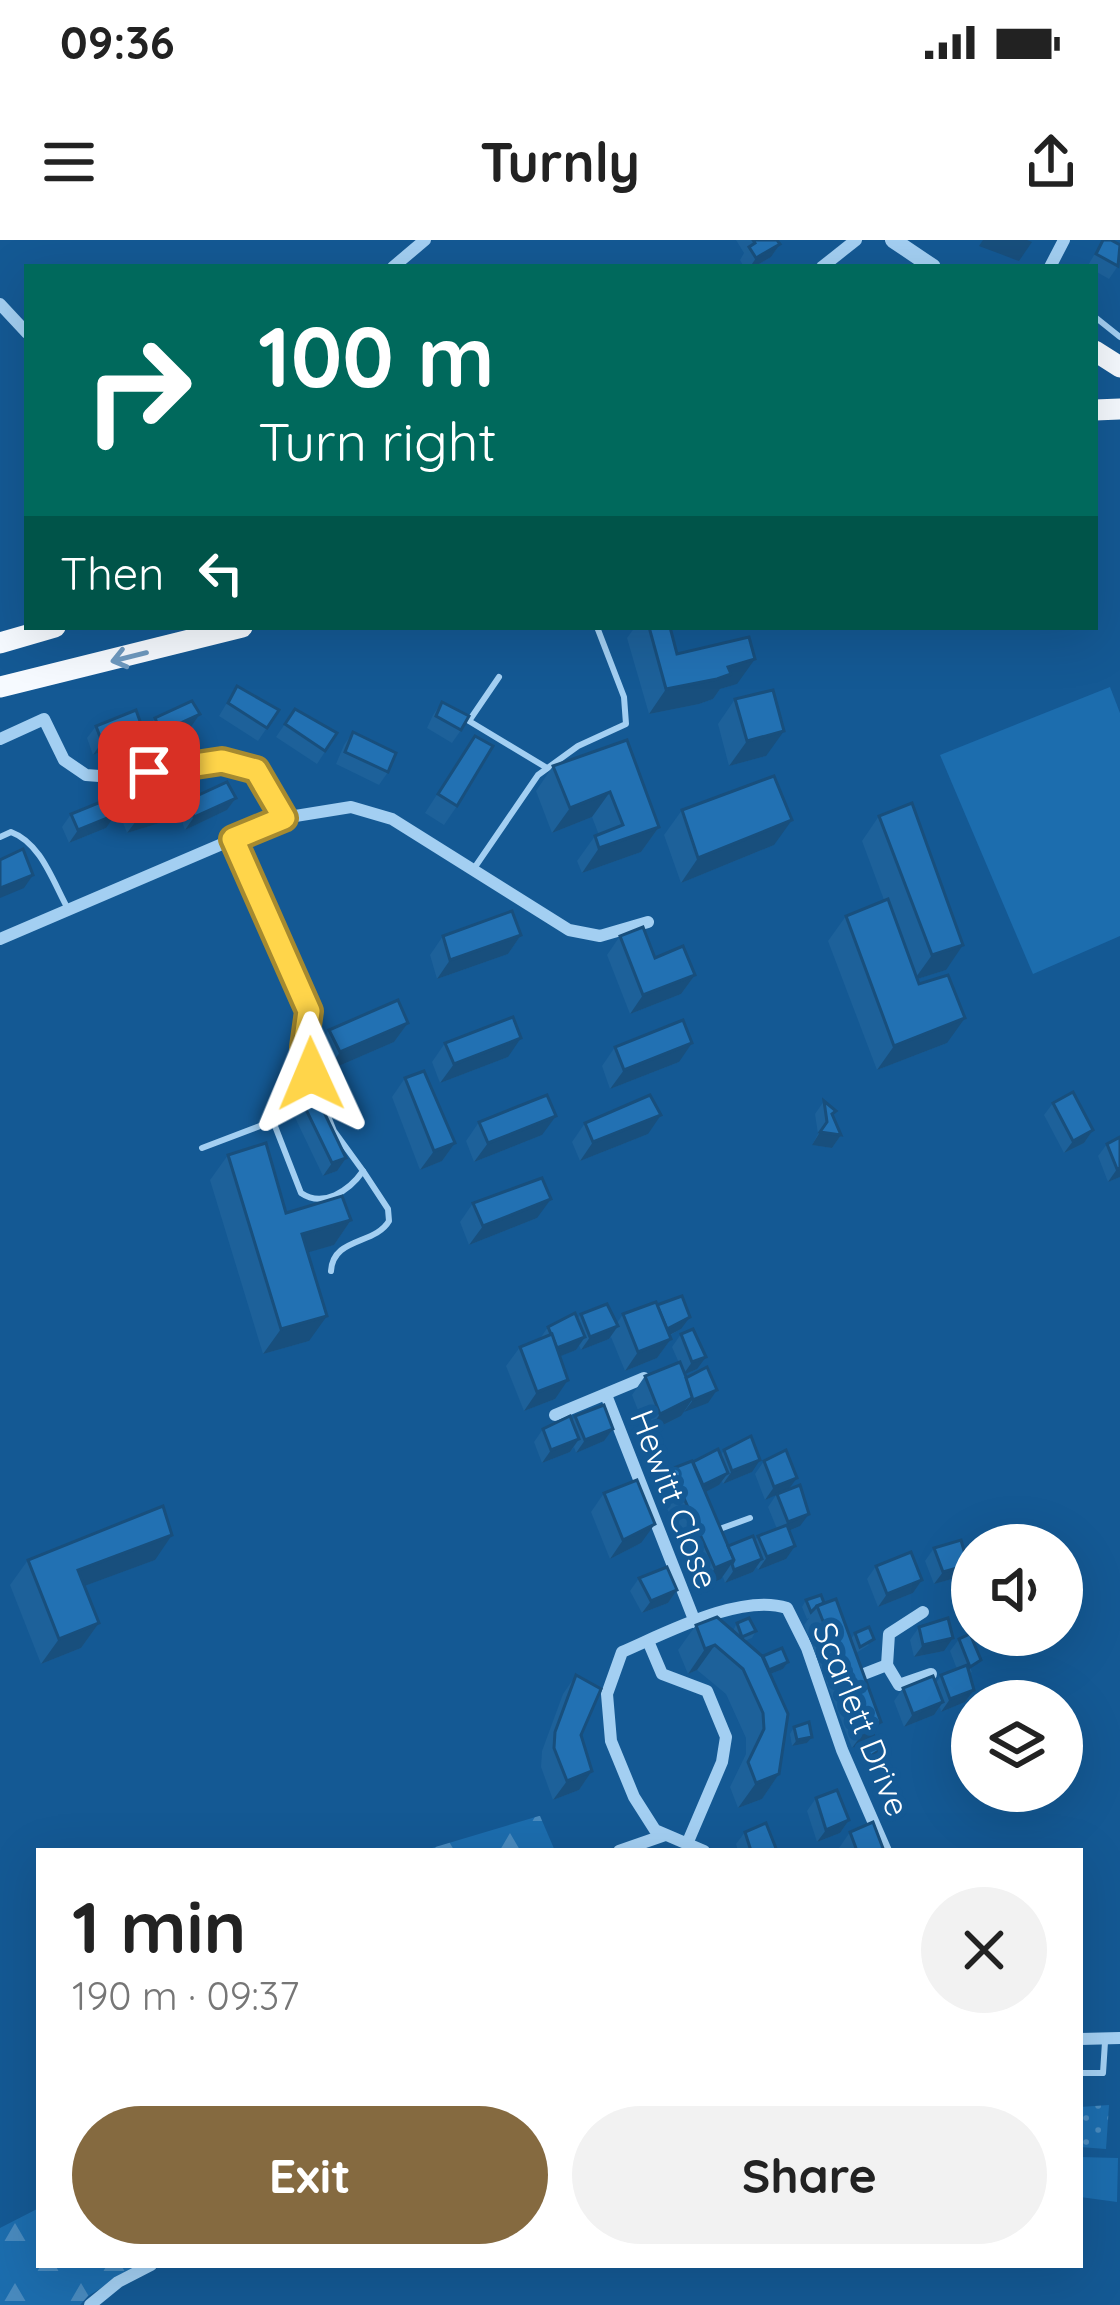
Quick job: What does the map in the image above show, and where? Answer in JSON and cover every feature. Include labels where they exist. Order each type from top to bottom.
[{"type":"highway","points":[[0,643],[45,630]]},
{"type":"highway","points":[[0,687],[230,630]]},
{"type":"street","points":[[397,264],[425,240]]},
{"type":"street","points":[[826,264],[856,240]]},
{"type":"street","points":[[893,240],[929,264]]},
{"type":"street","points":[[0,304],[24,330]]},
{"type":"street","points":[[0,739],[44,719],[64,760],[86,775],[112,777],[222,761],[256,770],[284,818]]},
{"type":"street","points":[[0,939],[284,818],[351,807],[392,820],[569,930],[600,936],[649,922]]},
{"type":"street","name":"Hewitt Close","points":[[555,1415],[644,1378]]},
{"type":"street","name":"Hewitt Close","points":[[606,1395],[694,1622]]},
{"type":"street","name":"Scarlett Drive","points":[[694,1622],[765,1601],[787,1608],[885,1848]]},
{"type":"street","points":[[923,1612],[889,1634],[886,1665],[899,1685],[932,1674]]},
{"type":"street","points":[[694,1622],[622,1652],[607,1694],[611,1741],[634,1797],[655,1829],[697,1848]]},
{"type":"street","points":[[648,1641],[662,1674],[707,1691],[726,1737],[722,1762],[688,1844]]},
{"type":"street","points":[[821,1690],[886,1665]]},
{"type":"street","points":[[628,1848],[667,1834]]},
{"type":"street","points":[[90,2305],[145,2268]]},
{"type":"lane","points":[[473,870],[538,775],[578,746],[626,724],[624,697],[598,630]]},
{"type":"lane","points":[[499,677],[469,721],[547,768]]},
{"type":"lane","points":[[0,837],[11,832],[24,837],[68,910]]},
{"type":"lane","points":[[233,839],[309,1011],[304,1047],[334,1131],[388,1209],[389,1221],[380,1232],[338,1252],[331,1271]]},
{"type":"lane","points":[[202,1148],[273,1121],[307,1198],[314,1201],[345,1190],[363,1171]]},
{"type":"lane","points":[[702,1536],[749,1518]]},
{"type":"lane","points":[[667,1552],[683,1544]]},
{"type":"lane","points":[[1083,2073],[1103,2073],[1113,2038]]},
{"type":"green space","points":[[1110,687],[1120,713],[1120,936],[1033,974],[940,755]]},
{"type":"green space","points":[[539,1816],[554,1848],[432,1848]]},
{"type":"green space","points":[[1109,2105],[1106,2149],[1083,2147],[1083,2107]]},
{"type":"green space","points":[[1083,2157],[1118,2158],[1117,2202],[1083,2197]]},
{"type":"green space","points":[[36,2210],[36,2268],[134,2268],[80,2305],[0,2305],[0,2228]]},
{"type":"building","points":[[753,240],[780,244],[756,258],[749,247]]},
{"type":"building","points":[[1103,240],[1120,245],[1118,266],[1096,254]]},
{"type":"building","points":[[650,630],[671,630],[677,654],[749,637],[755,659],[728,667],[731,674],[717,679],[666,689]]},
{"type":"building","points":[[237,686],[279,710],[267,728],[228,703]]},
{"type":"building","points":[[773,690],[784,731],[747,741],[735,699]]},
{"type":"building","points":[[192,701],[200,714],[161,732],[155,718]]},
{"type":"building","points":[[442,702],[469,716],[461,730],[436,716]]},
{"type":"building","points":[[295,709],[337,733],[325,751],[285,724]]},
{"type":"building","points":[[136,710],[141,724],[102,742],[96,726]]},
{"type":"building","points":[[353,732],[396,753],[388,772],[345,752]]},
{"type":"building","points":[[475,736],[493,746],[457,806],[438,794]]},
{"type":"building","points":[[627,740],[659,827],[599,848],[595,836],[623,825],[610,792],[570,808],[553,766]]},
{"type":"building","points":[[774,776],[792,820],[698,858],[682,810]]},
{"type":"building","points":[[227,782],[236,798],[194,817],[188,800]]},
{"type":"building","points":[[170,789],[174,808],[136,821],[129,802]]},
{"type":"building","points":[[108,799],[115,815],[78,830],[71,814]]},
{"type":"building","points":[[912,803],[963,945],[932,955],[879,816]]},
{"type":"building","points":[[23,849],[33,875],[0,888],[0,860]]},
{"type":"building","points":[[888,899],[919,984],[948,975],[965,1018],[894,1046],[846,916]]},
{"type":"building","points":[[512,911],[521,935],[450,960],[443,936]]},
{"type":"building","points":[[643,927],[655,958],[683,946],[695,975],[643,995],[620,936]]},
{"type":"building","points":[[398,1000],[408,1023],[340,1052],[329,1030]]},
{"type":"building","points":[[513,1017],[521,1038],[454,1064],[445,1043]]},
{"type":"building","points":[[683,1020],[692,1043],[624,1070],[615,1047]]},
{"type":"building","points":[[424,1071],[455,1143],[434,1151],[405,1078]]},
{"type":"building","points":[[312,1087],[346,1158],[332,1163],[298,1093]]},
{"type":"building","points":[[1073,1092],[1093,1130],[1073,1141],[1053,1103]]},
{"type":"building","points":[[547,1095],[556,1116],[488,1143],[479,1122]]},
{"type":"building","points":[[650,1095],[661,1115],[593,1142],[585,1123]]},
{"type":"building","points":[[824,1101],[836,1111],[832,1114],[841,1135],[820,1132],[827,1122]]},
{"type":"building","points":[[1120,1137],[1120,1168],[1117,1169],[1107,1144]]},
{"type":"building","points":[[266,1143],[286,1213],[342,1196],[351,1220],[302,1234],[327,1316],[281,1329],[228,1155]]},
{"type":"building","points":[[542,1178],[551,1199],[483,1226],[473,1203]]},
{"type":"building","points":[[682,1296],[690,1317],[667,1329],[657,1305]]},
{"type":"building","points":[[656,1302],[671,1339],[638,1352],[623,1314]]},
{"type":"building","points":[[607,1304],[618,1326],[590,1337],[581,1314]]},
{"type":"building","points":[[575,1313],[585,1337],[557,1348],[548,1327]]},
{"type":"building","points":[[693,1329],[706,1357],[692,1362],[681,1334]]},
{"type":"building","points":[[552,1334],[568,1380],[537,1392],[520,1347]]},
{"type":"building","points":[[680,1362],[694,1397],[660,1414],[645,1376]]},
{"type":"building","points":[[707,1367],[717,1390],[693,1400],[686,1378]]},
{"type":"building","points":[[604,1405],[613,1429],[585,1440],[575,1416]]},
{"type":"building","points":[[570,1416],[579,1439],[551,1450],[543,1429]]},
{"type":"building","points":[[751,1436],[760,1460],[732,1471],[724,1450]]},
{"type":"building","points":[[718,1449],[728,1473],[703,1485],[693,1462]]},
{"type":"building","points":[[786,1450],[797,1478],[774,1487],[764,1461]]},
{"type":"building","points":[[692,1461],[734,1560],[715,1568],[671,1469]]},
{"type":"building","points":[[637,1480],[655,1524],[623,1540],[604,1493]]},
{"type":"building","points":[[800,1485],[809,1514],[788,1522],[777,1494]]},
{"type":"building","points":[[163,1506],[172,1535],[78,1570],[99,1623],[59,1639],[28,1560]]},
{"type":"building","points":[[787,1525],[795,1546],[767,1557],[758,1536]]},
{"type":"building","points":[[753,1536],[762,1559],[734,1570],[728,1546]]},
{"type":"building","points":[[951,1543],[951,1570],[943,1572],[934,1548]]},
{"type":"building","points":[[911,1552],[922,1580],[887,1594],[876,1566]]},
{"type":"building","points":[[667,1567],[677,1590],[651,1601],[639,1578]]},
{"type":"building","points":[[821,1595],[824,1603],[811,1612],[806,1600]]},
{"type":"building","points":[[836,1599],[881,1722],[866,1729],[817,1606]]},
{"type":"building","points":[[717,1617],[762,1656],[788,1714],[779,1774],[756,1783],[748,1762],[764,1729],[763,1713],[743,1669],[715,1645],[705,1649],[696,1625]]},
{"type":"building","points":[[749,1618],[756,1631],[742,1637],[737,1623]]},
{"type":"building","points":[[948,1618],[951,1638],[923,1645],[919,1627]]},
{"type":"building","points":[[869,1627],[874,1639],[860,1647],[855,1633]]},
{"type":"building","points":[[782,1648],[788,1662],[769,1670],[763,1656]]},
{"type":"building","points":[[966,1656],[979,1656],[981,1660],[970,1667]]},
{"type":"building","points":[[967,1665],[971,1680],[951,1680],[950,1699],[941,1675]]},
{"type":"building","points":[[576,1675],[601,1689],[581,1735],[592,1771],[567,1781],[554,1748],[555,1732]]},
{"type":"building","points":[[933,1676],[943,1702],[913,1714],[903,1688]]},
{"type":"building","points":[[809,1722],[812,1737],[797,1740],[794,1727]]},
{"type":"building","points":[[874,1736],[880,1750],[869,1757],[861,1744]]},
{"type":"building","points":[[837,1790],[849,1820],[826,1830],[816,1798]]},
{"type":"building","points":[[873,1822],[883,1848],[856,1848],[850,1832]]},
{"type":"building","points":[[766,1823],[776,1848],[750,1848],[745,1832]]},
{"type":"route","points":[[149,772],[222,761],[256,770],[274,795],[284,818],[233,839],[309,1011],[304,1047],[311,1074]]}]
